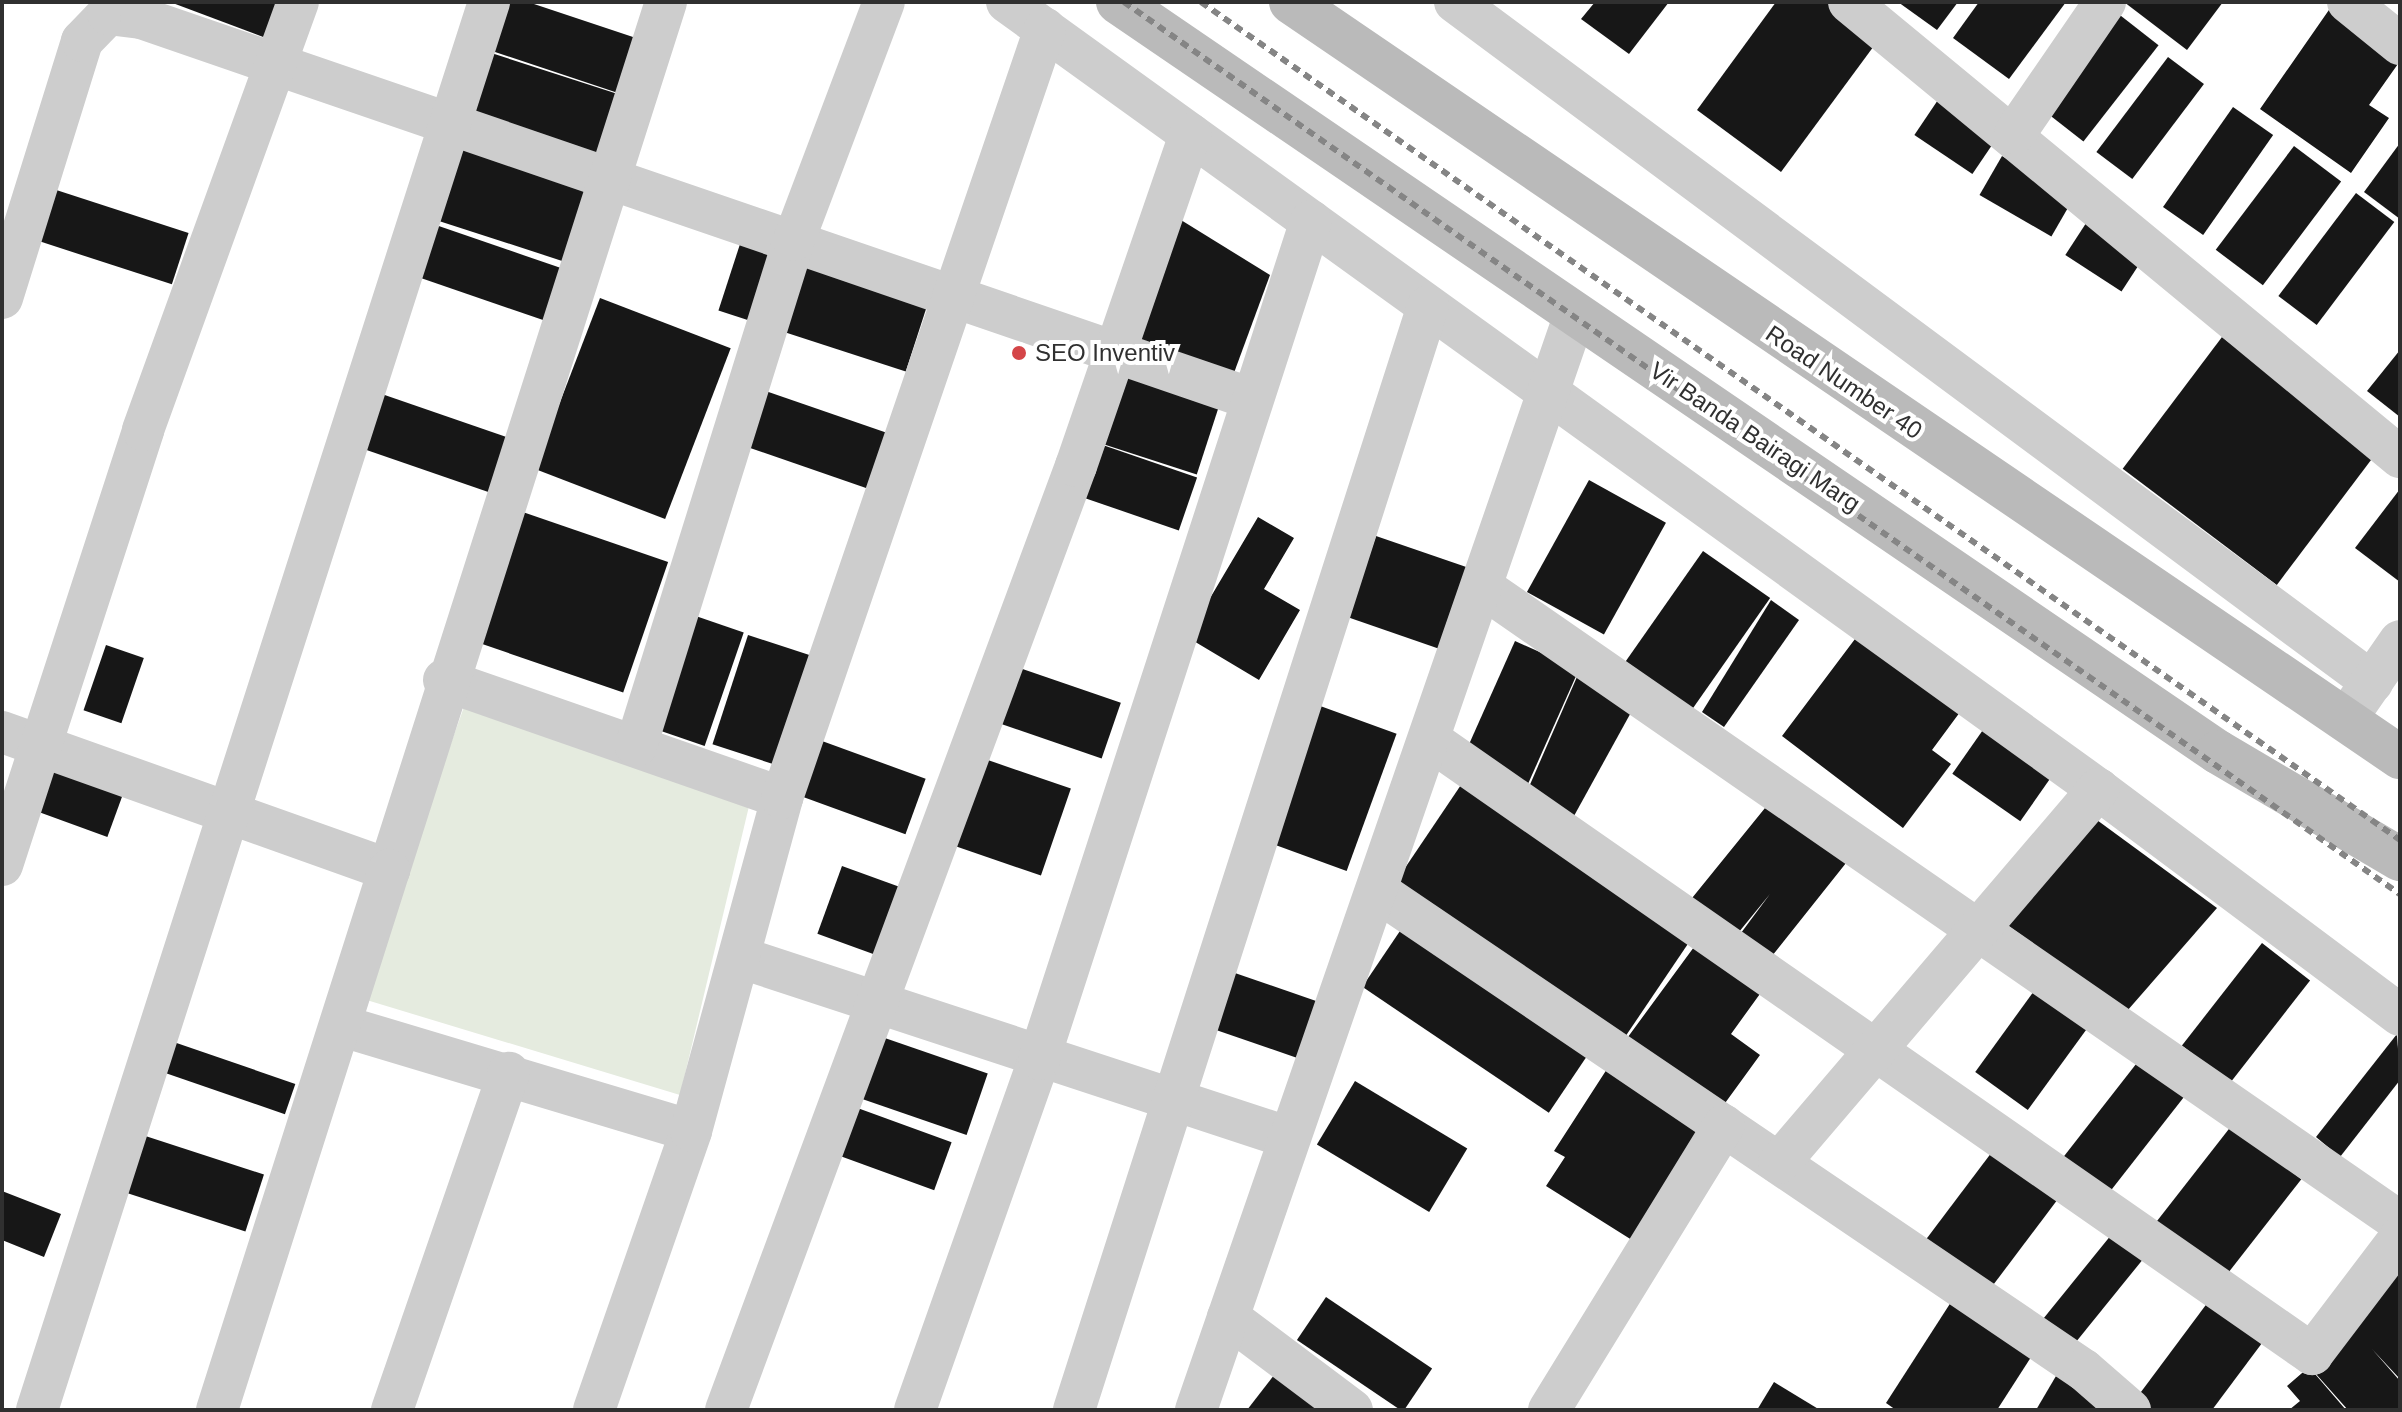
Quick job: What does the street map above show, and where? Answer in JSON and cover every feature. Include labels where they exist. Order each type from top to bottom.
[{"type":"main road","name":"Vir Banda Bairagi Marg","points":[[1118,2],[2218,752],[2400,859]]},
{"type":"main road","name":"Road Number 40","points":[[1297,4],[2343,721],[2400,757]]},
{"type":"street","points":[[2,865],[20,737],[277,65],[298,2]]},
{"type":"street","points":[[37,1410],[489,2]]},
{"type":"street","points":[[217,1410],[342,1026],[444,680],[666,2]]},
{"type":"street","points":[[636,746],[794,240],[884,2]]},
{"type":"street","points":[[1007,2],[1428,306],[1547,388],[2098,789],[2400,1015]]},
{"type":"street","points":[[1455,2],[2372,682]]},
{"type":"street","points":[[1849,2],[2015,133],[2400,457]]},
{"type":"street","points":[[2015,133],[2105,2]]},
{"type":"street","points":[[2348,2],[2400,44]]},
{"type":"street","points":[[2,298],[83,13],[144,10],[277,65],[450,128],[957,294],[1249,398]]},
{"type":"street","points":[[594,1410],[691,1131],[742,958],[782,798],[957,294],[1045,29]]},
{"type":"street","points":[[726,1410],[871,1003],[1115,352],[1190,134]]},
{"type":"street","points":[[915,1410],[1039,1059],[1249,398],[1311,221]]},
{"type":"street","points":[[1074,1410],[1428,306]]},
{"type":"street","points":[[1196,1410],[1287,1137],[1485,589],[1547,388],[1575,314]]},
{"type":"street","points":[[1485,589],[1980,928],[2400,1222]]},
{"type":"street","points":[[2343,721],[2400,641]]},
{"type":"street","points":[[444,680],[782,798]]},
{"type":"street","points":[[20,737],[228,808],[389,870]]},
{"type":"street","points":[[1430,740],[1880,1049],[2312,1354],[2400,1238]]},
{"type":"street","points":[[1779,1163],[1880,1049],[2098,789]]},
{"type":"street","points":[[1377,891],[2084,1370],[2130,1410]]},
{"type":"street","points":[[742,958],[1173,1104],[1287,1137]]},
{"type":"street","points":[[342,1026],[509,1073],[691,1131]]},
{"type":"street","points":[[392,1410],[509,1073]]},
{"type":"street","points":[[1549,1410],[1724,1125]]},
{"type":"street","points":[[1228,1317],[1352,1410]]},
{"type":"shaded area","points":[[475,676],[750,802],[680,1095],[360,998]]},
{"type":"building","points":[[170,2],[294,2],[279,43]]},
{"type":"building","points":[[498,2],[528,2],[639,39],[621,94],[483,48]]},
{"type":"building","points":[[1595,2],[1669,2],[1629,54],[1581,19]]},
{"type":"building","points":[[1776,2],[1837,2],[1882,35],[1781,172],[1697,110]]},
{"type":"building","points":[[1898,2],[1958,2],[1937,30]]},
{"type":"building","points":[[1979,2],[2066,2],[2009,79],[1953,38]]},
{"type":"building","points":[[2124,2],[2223,2],[2187,50]]},
{"type":"building","points":[[2331,7],[2400,61],[2369,105],[2389,118],[2351,173],[2260,109]]},
{"type":"building","points":[[2116,12],[2159,45],[2083,141],[2041,108]]},
{"type":"building","points":[[482,50],[621,95],[599,162],[460,117]]},
{"type":"building","points":[[2168,57],[2204,84],[2132,179],[2096,152]]},
{"type":"building","points":[[1944,91],[2002,130],[1972,174],[1914,135]]},
{"type":"building","points":[[2233,107],[2273,135],[2203,235],[2163,207]]},
{"type":"building","points":[[2400,143],[2400,219],[2364,192]]},
{"type":"building","points":[[461,145],[590,187],[566,262],[437,220]]},
{"type":"building","points":[[2294,146],[2341,182],[2263,285],[2216,250]]},
{"type":"building","points":[[2002,156],[2074,197],[2051,236],[1980,195]]},
{"type":"building","points":[[44,186],[189,233],[172,284],[27,237]]},
{"type":"building","points":[[2356,193],[2394,222],[2317,325],[2278,296]]},
{"type":"building","points":[[1168,212],[1270,275],[1231,381],[1124,341]]},
{"type":"building","points":[[2092,214],[2148,250],[2122,292],[2065,255]]},
{"type":"building","points":[[430,223],[569,271],[551,323],[412,275]]},
{"type":"building","points":[[741,241],[781,254],[758,323],[718,310]]},
{"type":"building","points":[[797,253],[930,296],[906,371],[773,328]]},
{"type":"building","points":[[600,298],[731,348],[665,519],[534,469]]},
{"type":"building","points":[[2222,337],[2376,453],[2277,585],[2123,469]]},
{"type":"building","points":[[2400,350],[2400,417],[2367,391]]},
{"type":"building","points":[[1115,367],[1221,401],[1197,475],[1091,440]]},
{"type":"building","points":[[757,388],[893,435],[874,491],[738,444]]},
{"type":"building","points":[[376,392],[509,438],[490,493],[357,447]]},
{"type":"building","points":[[1094,442],[1197,477],[1179,530],[1076,495]]},
{"type":"building","points":[[1589,480],[1666,523],[1604,635],[1527,592]]},
{"type":"building","points":[[2400,489],[2400,582],[2355,548]]},
{"type":"building","points":[[514,509],[668,562],[623,693],[469,639]]},
{"type":"building","points":[[1258,517],[1294,538],[1264,589],[1300,610],[1259,680],[1187,637]]},
{"type":"building","points":[[1376,536],[1468,568],[1440,649],[1348,617]]},
{"type":"building","points":[[1703,551],[1770,598],[1693,709],[1626,662]]},
{"type":"building","points":[[1771,600],[1799,620],[1724,727],[1702,712]]},
{"type":"building","points":[[687,613],[744,633],[705,746],[648,726]]},
{"type":"building","points":[[1861,631],[1963,708],[1932,750],[1951,764],[1903,828],[1782,736]]},
{"type":"building","points":[[748,635],[823,659],[788,769],[712,744]]},
{"type":"building","points":[[1515,641],[1579,669],[1527,785],[1463,757]]},
{"type":"building","points":[[106,645],[144,658],[121,723],[84,710]]},
{"type":"building","points":[[1014,666],[1121,703],[1102,759],[995,722]]},
{"type":"building","points":[[1580,670],[1634,707],[1569,825],[1525,796]]},
{"type":"building","points":[[1312,703],[1397,734],[1347,871],[1262,840]]},
{"type":"building","points":[[1985,727],[2053,775],[2020,821],[1952,774]]},
{"type":"building","points":[[811,737],[926,779],[905,834],[791,792]]},
{"type":"building","points":[[61,751],[130,776],[107,837],[39,812]]},
{"type":"building","points":[[982,758],[1071,789],[1041,876],[952,845]]},
{"type":"building","points":[[1469,773],[1699,928],[1623,1040],[1394,885]]},
{"type":"building","points":[[1765,808],[1850,858],[1768,961],[1738,937],[1770,894],[1734,938],[1688,903]]},
{"type":"building","points":[[2086,812],[2217,908],[2127,1011],[1996,917]]},
{"type":"building","points":[[842,866],[904,889],[879,956],[817,934]]},
{"type":"building","points":[[1402,928],[1589,1054],[1549,1113],[1362,987]]},
{"type":"building","points":[[1705,932],[1770,980],[1731,1034],[1760,1055],[1720,1110],[1625,1041]]},
{"type":"building","points":[[2262,943],[2310,981],[2230,1083],[2182,1045]]},
{"type":"building","points":[[1232,972],[1319,1002],[1299,1059],[1212,1029]]},
{"type":"building","points":[[2034,991],[2087,1029],[2028,1110],[1975,1072]]},
{"type":"building","points":[[2397,1034],[2400,1080],[2340,1157],[2316,1137]]},
{"type":"building","points":[[879,1036],[988,1073],[967,1135],[858,1097]]},
{"type":"building","points":[[162,1038],[295,1084],[285,1114],[152,1068]]},
{"type":"building","points":[[2140,1059],[2186,1095],[2104,1200],[2058,1164]]},
{"type":"building","points":[[1607,1069],[1714,1137],[1643,1247],[1546,1186],[1565,1157],[1554,1151]]},
{"type":"building","points":[[1355,1081],[1467,1148],[1429,1212],[1317,1144]]},
{"type":"building","points":[[852,1106],[952,1142],[934,1190],[835,1154]]},
{"type":"building","points":[[2232,1125],[2301,1179],[2221,1282],[2151,1228]]},
{"type":"building","points":[[127,1130],[264,1174],[245,1232],[108,1187]]},
{"type":"building","points":[[2001,1140],[2066,1189],[1987,1293],[1923,1244]]},
{"type":"building","points":[[2,1191],[61,1214],[44,1257],[2,1240]]},
{"type":"building","points":[[2120,1224],[2151,1249],[2069,1350],[2038,1325]]},
{"type":"building","points":[[2386,1260],[2400,1275],[2400,1379],[2372,1349],[2400,1381],[2400,1410],[2348,1410],[2308,1365]]},
{"type":"building","points":[[2214,1294],[2268,1335],[2212,1410],[2149,1410],[2135,1400]]},
{"type":"building","points":[[1326,1297],[1432,1369],[1404,1410],[1401,1410],[1297,1340]]},
{"type":"building","points":[[1953,1299],[2035,1351],[1997,1410],[1896,1410],[1886,1403]]},
{"type":"building","points":[[2309,1367],[2346,1410],[2289,1410],[2300,1401],[2287,1386]]},
{"type":"building","points":[[1278,1370],[1332,1410],[1247,1410]]},
{"type":"building","points":[[2056,1376],[2114,1410],[2036,1410]]},
{"type":"building","points":[[1774,1382],[1820,1410],[1757,1410]]},
{"type":"railway","points":[[1124,2],[2400,894]]},
{"type":"railway","points":[[1201,2],[2400,840]]},
{"type":"place","name":"SEO Inventiv","points":[[1019,353]]}]
